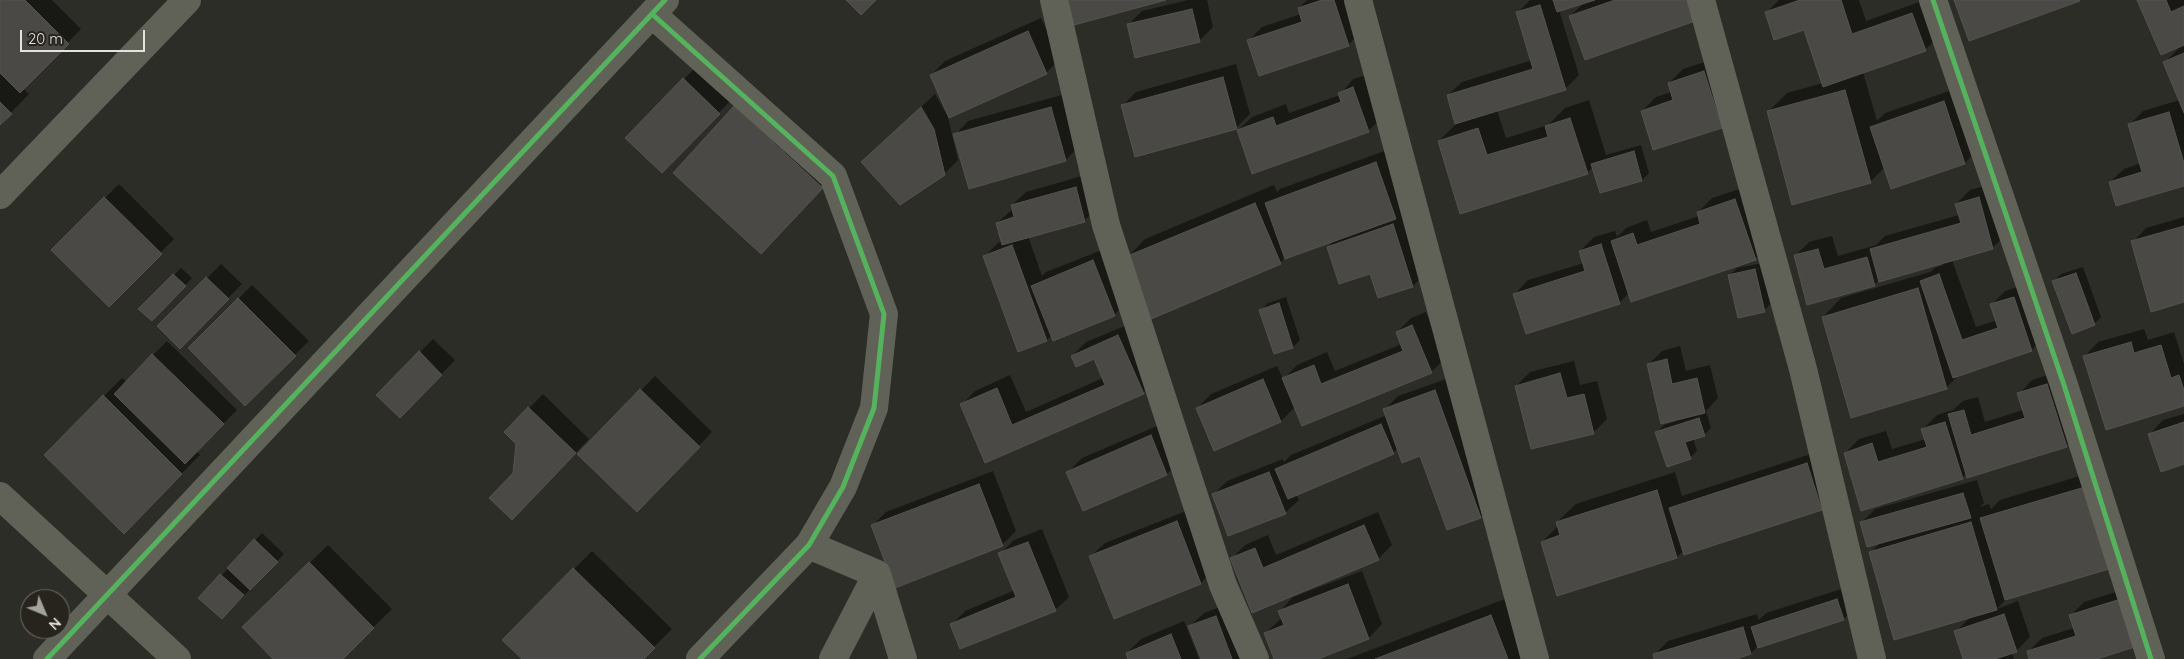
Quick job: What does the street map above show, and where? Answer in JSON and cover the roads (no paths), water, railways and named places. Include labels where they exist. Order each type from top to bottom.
[{"type":"street","points":[[0,195],[187,0]]},
{"type":"street","points":[[1054,0],[1106,224],[1223,585],[1255,659]]},
{"type":"street","points":[[1358,0],[1536,659]]},
{"type":"street","points":[[1700,0],[1803,369],[1872,659]]},
{"type":"street","points":[[1933,0],[2064,385],[2151,659]]},
{"type":"street","points":[[48,659],[658,7],[833,176],[884,314],[874,408],[843,487],[809,545],[700,659]]},
{"type":"street","points":[[0,496],[177,659]]},
{"type":"street","points":[[809,545],[877,574],[903,659]]},
{"type":"street","points":[[833,659],[877,574]]}]
